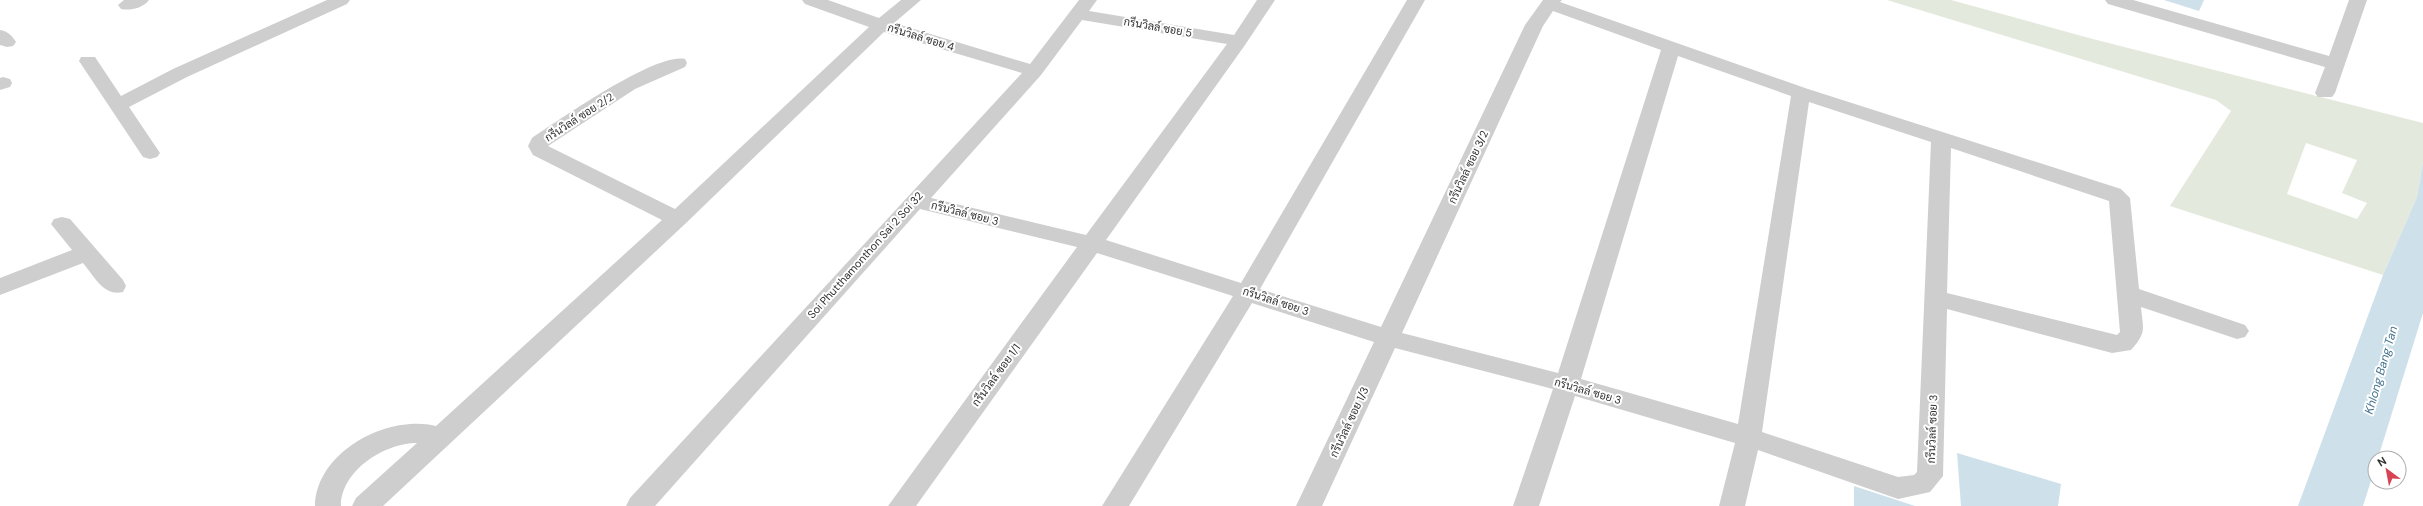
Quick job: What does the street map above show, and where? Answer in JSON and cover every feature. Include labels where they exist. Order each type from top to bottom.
[{"type":"street","points":[[118,105],[180,73],[341,0]]},
{"type":"street","name":"กรีนวิลล์ ซอย 4","points":[[810,0],[881,25],[1034,71]]},
{"type":"street","points":[[365,506],[677,219],[881,25],[912,0]]},
{"type":"street","name":"กรีนวิลล์ ซอย 1/1","points":[[901,506],[1239,41],[1266,0]]},
{"type":"street","points":[[1115,506],[1247,292],[1416,0]]},
{"type":"street","points":[[2114,0],[2336,64]]},
{"type":"street","points":[[2325,93],[2358,0]]},
{"type":"street","points":[[1551,2],[1671,48],[1801,93],[1941,137],[2116,195],[2120,199],[2132,334],[2128,340],[2119,345],[1936,298]]},
{"type":"street","name":"กรีนวิลล์ ซอย 3/2","points":[[1389,338],[1534,25],[1551,2]]},
{"type":"street","name":"กรีนวิลล์ ซอย 5","points":[[1083,7],[1239,41]]},
{"type":"street","name":"Soi Phutthamonthon Sai 2 Soi 32","points":[[638,506],[914,201],[1034,71],[1083,7]]},
{"type":"street","points":[[1526,506],[1567,384],[1671,48]]},
{"type":"street","points":[[88,61],[150,153]]},
{"type":"street","name":"กรีนวิลล์ ซอย 2/2","points":[[677,219],[574,169],[540,151],[538,146],[540,142],[628,85],[678,62]]},
{"type":"street","points":[[1732,506],[1749,437],[1801,93]]},
{"type":"street","name":"กรีนวิลล์ ซอย 3","points":[[914,201],[1090,244],[1247,292],[1389,338],[1567,384],[1749,437],[1898,488],[1921,485],[1930,476],[1941,137]]},
{"type":"street","points":[[62,224],[115,286]]},
{"type":"street","points":[[0,287],[87,253]]},
{"type":"street","points":[[2128,294],[2237,331]]},
{"type":"street","name":"กรีนวิลล์ ซอย 1/3","points":[[1309,506],[1389,338]]},
{"type":"street","points":[[328,506],[326,496],[328,489],[340,470],[358,455],[397,435],[421,432],[440,437]]},
{"type":"shaded area","points":[[1887,0],[1951,0],[2089,38],[2423,123],[2423,162],[2417,197],[2383,275],[2170,206],[2231,111],[2216,100]],"holes":[[[2306,143],[2357,160],[2342,193],[2367,203],[2357,219],[2287,194]]]},
{"type":"water","points":[[2164,0],[2204,0],[2199,11]]},
{"type":"water","name":"Khlong Bang Tan","points":[[2423,162],[2423,313],[2380,450],[2367,450],[2368,490],[2363,506],[2298,506],[2383,275],[2417,197]]},
{"type":"water","points":[[1957,453],[2061,484],[2058,506],[1961,506]]},
{"type":"water","points":[[1854,486],[1915,506],[1854,506]]}]
